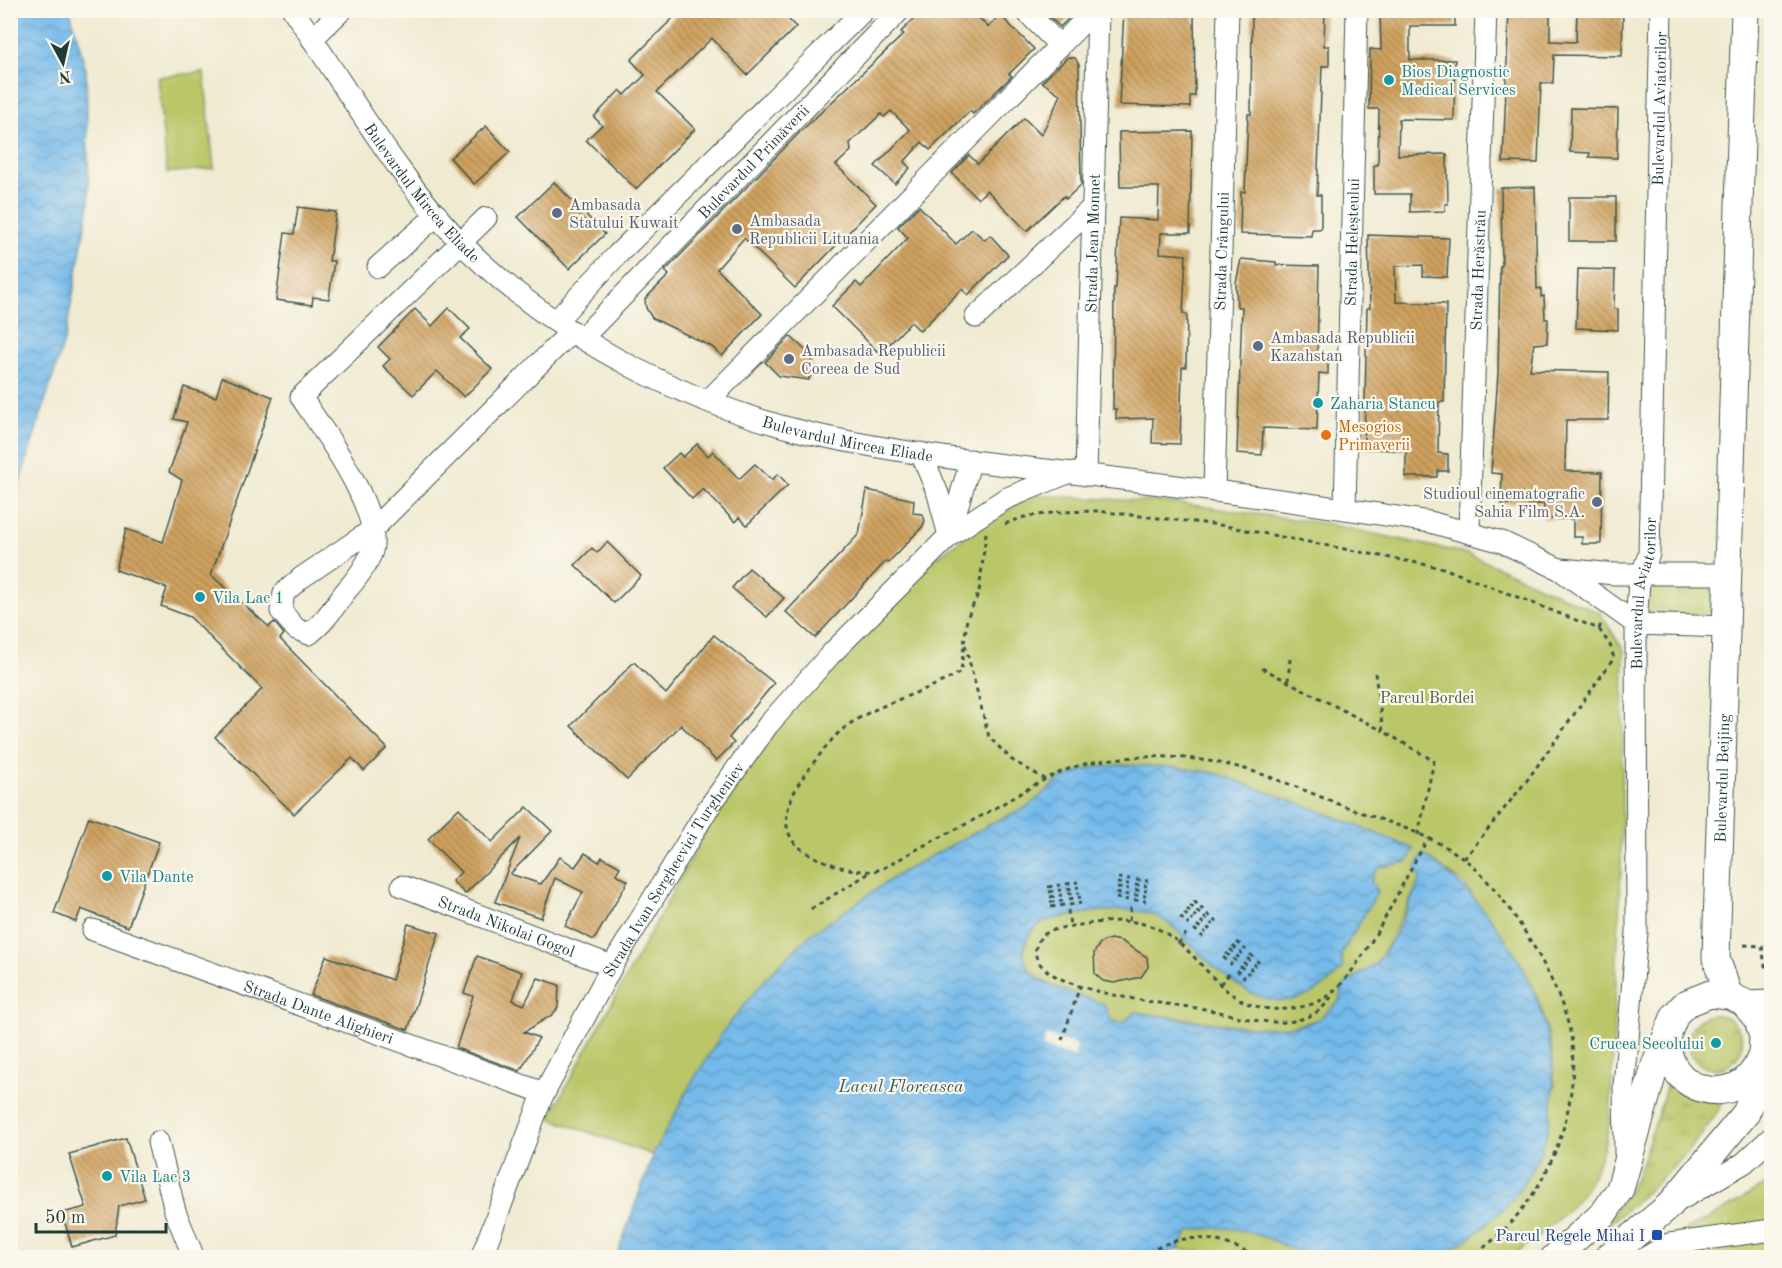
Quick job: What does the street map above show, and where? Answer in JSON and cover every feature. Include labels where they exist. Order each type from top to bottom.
[{"type":"main road","points":[[1725,585],[1745,10]]},
{"type":"main road","name":"Bulevardul Beijing","points":[[1554,1257],[1604,1213],[1616,1197],[1626,1176],[1655,1066],[1668,1029],[1680,1010],[1698,997],[1716,958],[1725,585]]},
{"type":"main road","name":"Bulevardul Beijing","points":[[1716,958],[1736,999],[1758,1020],[1766,1039]]},
{"type":"main road","points":[[1698,997],[1710,994],[1736,999]]},
{"type":"main road","points":[[1668,1029],[1667,1048],[1673,1066],[1685,1081],[1702,1089],[1722,1090],[1740,1084],[1754,1071],[1766,1039]]},
{"type":"main road","points":[[1607,1257],[1670,1205],[1746,1113],[1761,1075],[1766,1039]]},
{"type":"street","name":"Bulevardul Mircea Eliade","points":[[293,10],[404,174],[437,215],[483,264],[570,330],[655,377],[709,400],[807,432],[921,453],[1345,509],[1430,522],[1469,531],[1502,542],[1559,569],[1636,624]]},
{"type":"street","points":[[312,39],[342,10]]},
{"type":"street","points":[[865,10],[883,27]]},
{"type":"street","name":"Bulevardul Primăverii","points":[[570,330],[617,255],[865,10]]},
{"type":"street","name":"Bulevardul Primăverii","points":[[570,330],[711,203],[900,10]]},
{"type":"street","points":[[1025,10],[1060,46]]},
{"type":"street","points":[[709,400],[1096,10]]},
{"type":"street","name":"Strada Jean Monnet","points":[[1077,474],[1093,207],[1096,10]]},
{"type":"street","name":"Strada Crângului","points":[[1215,491],[1228,10]]},
{"type":"street","name":"Strada Heleșteului","points":[[1345,509],[1357,10]]},
{"type":"street","name":"Strada Herăstrău","points":[[1469,531],[1486,10]]},
{"type":"street","name":"Bulevardul Aviatorilor","points":[[1626,1176],[1624,1087],[1637,932],[1636,624],[1637,592],[1649,554],[1661,10]]},
{"type":"street","points":[[689,184],[711,203]]},
{"type":"street","points":[[976,317],[1093,207]]},
{"type":"street","points":[[378,267],[437,215]]},
{"type":"street","points":[[486,218],[301,397],[351,475],[372,518],[372,530],[372,552],[358,576],[319,626],[309,634],[296,629],[281,611],[284,593],[301,578],[372,530],[570,330]]},
{"type":"street","points":[[921,453],[938,494],[949,536]]},
{"type":"street","name":"Strada Ivan Sergheevici Turgheniev","points":[[949,536],[971,460]]},
{"type":"street","name":"Strada Ivan Sergheevici Turgheniev","points":[[481,1257],[544,1093],[612,966],[707,810],[768,724],[830,654],[949,536],[986,520],[1022,490],[1077,474]]},
{"type":"street","name":"Bulevardul Mircea Eliade","points":[[1559,569],[1641,574],[1725,585]]},
{"type":"street","points":[[1636,624],[1725,627]]},
{"type":"street","name":"Strada Nikolai Gogol","points":[[402,886],[612,966]]},
{"type":"street","name":"Strada Dante Alighieri","points":[[93,930],[544,1093]]},
{"type":"street","points":[[1736,999],[1772,1001]]},
{"type":"street","points":[[1670,1205],[1744,1163],[1772,1137]]},
{"type":"street","points":[[158,1142],[175,1211],[194,1257]]},
{"type":"street","points":[[1645,1257],[1669,1244],[1772,1230]]},
{"type":"path","points":[[872,872],[826,862],[800,850],[789,836],[786,812],[799,782],[842,730],[872,712],[934,688],[961,672],[967,618],[979,592],[986,520],[1088,511],[1220,525],[1443,568],[1599,629],[1610,645],[1614,658],[1528,779],[1464,859]]},
{"type":"path","points":[[1599,629],[1606,614]]},
{"type":"path","points":[[964,641],[989,737],[1012,760],[1045,779]]},
{"type":"path","points":[[1288,681],[1290,659]]},
{"type":"path","points":[[1262,668],[1434,760],[1418,835]]},
{"type":"path","points":[[1375,673],[1383,731]]},
{"type":"path","points":[[811,909],[872,872],[992,810],[1045,779],[1092,762],[1129,757],[1196,760],[1261,774],[1428,839],[1464,859],[1481,874],[1506,906],[1550,978],[1570,1026],[1574,1070],[1567,1119],[1547,1170],[1524,1207],[1491,1244],[1469,1257]]},
{"type":"path","points":[[1335,989],[1330,1002],[1317,1013],[1286,1022],[1269,1022],[1121,998],[1080,986],[1050,973],[1041,966],[1036,954],[1038,942],[1043,935],[1070,926],[1114,920],[1129,921],[1161,930],[1241,1001],[1258,1007],[1277,1009],[1309,1004],[1323,999],[1350,972],[1394,901],[1406,875],[1428,839]]},
{"type":"path","points":[[1118,878],[1130,879]]},
{"type":"path","points":[[1136,880],[1148,881]]},
{"type":"path","points":[[1066,884],[1078,882]]},
{"type":"path","points":[[1117,883],[1129,884]]},
{"type":"path","points":[[1048,887],[1060,885]]},
{"type":"path","points":[[1135,885],[1148,886]]},
{"type":"path","points":[[1067,889],[1079,887]]},
{"type":"path","points":[[1117,888],[1129,890]]},
{"type":"path","points":[[1061,890],[1049,895],[1062,895]]},
{"type":"path","points":[[1135,890],[1147,891]]},
{"type":"path","points":[[1068,894],[1080,892]]},
{"type":"path","points":[[1116,893],[1128,894]]},
{"type":"path","points":[[1134,895],[1146,896]]},
{"type":"path","points":[[1069,899],[1081,897]]},
{"type":"path","points":[[1116,898],[1128,900]]},
{"type":"path","points":[[1134,900],[1146,902]]},
{"type":"path","points":[[1050,902],[1063,903],[1051,907]]},
{"type":"path","points":[[1194,902],[1203,910]]},
{"type":"path","points":[[1069,905],[1081,903]]},
{"type":"path","points":[[1129,921],[1131,905]]},
{"type":"path","points":[[1190,906],[1200,914]]},
{"type":"path","points":[[1187,909],[1196,917]]},
{"type":"path","points":[[1068,910],[1070,926]]},
{"type":"path","points":[[1184,913],[1193,921]]},
{"type":"path","points":[[1207,914],[1217,922]]},
{"type":"path","points":[[1180,917],[1189,925]]},
{"type":"path","points":[[1204,917],[1213,926]]},
{"type":"path","points":[[1201,921],[1210,930]]},
{"type":"path","points":[[1197,925],[1206,933]]},
{"type":"path","points":[[1194,929],[1203,937]]},
{"type":"path","points":[[1178,944],[1188,931]]},
{"type":"path","points":[[1237,942],[1246,950]]},
{"type":"path","points":[[1744,945],[1762,946],[1765,966],[1772,966]]},
{"type":"path","points":[[1233,946],[1242,954]]},
{"type":"path","points":[[1230,949],[1239,958]]},
{"type":"path","points":[[1226,953],[1236,962]]},
{"type":"path","points":[[1247,958],[1258,964],[1250,954]]},
{"type":"path","points":[[1223,957],[1232,965]]},
{"type":"path","points":[[1243,962],[1252,970]]},
{"type":"path","points":[[1240,966],[1249,974]]},
{"type":"path","points":[[1236,970],[1245,978]]},
{"type":"path","points":[[1220,984],[1231,972]]},
{"type":"path","points":[[1062,1040],[1080,986]]},
{"type":"path","points":[[1141,1257],[1153,1248],[1191,1239],[1231,1243],[1257,1257]]},
{"type":"green space","points":[[204,72],[214,168],[167,173],[157,77]]},
{"type":"green space","name":"Parcul Bordei","points":[[1034,495],[1177,503],[1328,524],[1468,554],[1600,613],[1624,651],[1621,870],[1610,1121],[1596,1168],[1582,1193],[1554,1223],[1512,1257],[1428,1257],[1453,1247],[1486,1226],[1555,1086],[1551,1045],[1534,988],[1517,958],[1464,884],[1424,854],[1420,880],[1380,959],[1339,1002],[1317,1020],[1284,1028],[1251,1027],[1135,1012],[1123,1023],[1112,1021],[1104,1004],[1049,984],[1028,967],[1024,955],[1026,941],[1031,932],[1041,924],[1078,914],[1105,910],[1133,910],[1163,919],[1230,979],[1248,991],[1266,998],[1285,1000],[1304,997],[1323,986],[1343,968],[1341,954],[1378,891],[1370,881],[1378,868],[1406,862],[1355,826],[1336,817],[1215,773],[1175,767],[1119,765],[1091,768],[1061,779],[1026,808],[996,821],[902,872],[810,935],[767,977],[691,1084],[653,1155],[549,1118],[728,791],[785,712],[925,566],[975,529]]},
{"type":"green space","points":[[1655,583],[1710,587],[1713,592],[1712,611],[1704,615],[1648,613],[1644,607],[1647,586]]},
{"type":"green space","points":[[1715,1015],[1725,1017],[1734,1023],[1740,1032],[1742,1042],[1740,1052],[1734,1061],[1725,1067],[1715,1069],[1705,1067],[1696,1061],[1690,1052],[1688,1042],[1690,1032],[1696,1023],[1705,1017]]},
{"type":"green space","points":[[1669,1076],[1726,1098],[1714,1118],[1671,1170],[1603,1229],[1636,1178]]},
{"type":"green space","points":[[1771,1181],[1771,1251],[1727,1257],[1668,1257],[1667,1240],[1719,1213]]},
{"type":"green space","points":[[1226,1226],[1266,1237],[1311,1257],[1208,1257],[1199,1251],[1178,1249],[1189,1231]]},
{"type":"water","points":[[11,10],[70,11],[86,70],[89,204],[65,338],[11,510]]},
{"type":"water","name":"Lacul Floreasca","points":[[1119,765],[1175,767],[1215,773],[1336,817],[1414,849],[1407,862],[1378,868],[1371,881],[1378,891],[1341,954],[1343,968],[1323,987],[1303,997],[1284,1001],[1266,999],[1248,991],[1212,965],[1168,923],[1146,912],[1120,910],[1091,912],[1053,919],[1041,924],[1034,929],[1026,941],[1024,955],[1028,967],[1049,984],[1104,1004],[1112,1021],[1123,1023],[1135,1012],[1229,1025],[1280,1027],[1302,1025],[1318,1019],[1339,1002],[1340,993],[1348,982],[1372,966],[1384,953],[1420,880],[1416,866],[1423,854],[1462,886],[1496,925],[1524,970],[1543,1018],[1553,1068],[1550,1118],[1534,1165],[1503,1209],[1459,1245],[1438,1255],[1419,1258],[1310,1257],[1247,1231],[1213,1228],[1189,1231],[1178,1249],[1156,1258],[616,1258],[653,1155],[691,1084],[724,1030],[767,977],[810,935],[902,872],[996,821],[1026,808],[1061,779],[1091,768]]},
{"type":"pier","points":[[1046,1035],[1077,1045],[1074,1057],[1042,1047]]},
{"type":"building","points":[[681,10],[779,10],[796,27],[747,75],[712,38],[657,92],[695,129],[636,189],[586,140],[602,125],[594,117],[620,90],[625,95],[645,75],[631,60]]},
{"type":"building","points":[[923,10],[971,10],[988,27],[1000,15],[1034,49],[1009,74],[1012,76],[973,114],[970,111],[930,150],[922,142],[904,162],[910,168],[895,184],[875,166],[910,130],[891,111],[884,117],[881,114],[850,143],[851,151],[836,165],[876,204],[795,288],[744,238],[717,269],[762,314],[722,356],[712,347],[652,318],[646,308],[645,299],[669,275],[665,271],[800,132],[904,34],[901,32]]},
{"type":"building","points":[[1043,10],[1077,10],[1060,27]]},
{"type":"building","points":[[1124,10],[1194,10],[1195,96],[1190,96],[1190,107],[1119,105]]},
{"type":"building","points":[[1252,10],[1325,10],[1324,46],[1329,46],[1329,66],[1322,66],[1317,195],[1321,195],[1321,229],[1312,229],[1311,236],[1240,234],[1241,192],[1245,192],[1248,114],[1251,114]]},
{"type":"building","points":[[1380,10],[1455,10],[1455,26],[1410,26],[1410,60],[1455,60],[1454,120],[1399,119],[1398,155],[1447,154],[1448,204],[1445,204],[1445,211],[1410,212],[1410,194],[1374,194],[1374,165],[1378,165],[1379,109],[1369,109],[1370,49],[1381,50]]},
{"type":"building","points":[[1509,10],[1550,10],[1550,41],[1576,42],[1577,10],[1623,10],[1622,56],[1554,55],[1553,83],[1541,83],[1538,163],[1503,162]]},
{"type":"building","points":[[1068,57],[1075,58],[1079,65],[1081,185],[1066,199],[1064,196],[1027,231],[987,190],[978,199],[952,173],[969,155],[978,164],[1024,118],[1041,135],[1061,95],[1042,82]]},
{"type":"building","points":[[1571,108],[1618,109],[1617,158],[1589,157],[1590,153],[1570,152]]},
{"type":"building","points":[[486,126],[510,152],[474,184],[450,158]]},
{"type":"building","points":[[1192,131],[1190,233],[1161,233],[1160,253],[1186,255],[1183,314],[1187,314],[1186,367],[1182,367],[1180,444],[1152,443],[1153,418],[1116,419],[1116,409],[1113,409],[1114,288],[1116,288],[1119,218],[1158,220],[1159,187],[1120,187],[1119,132]]},
{"type":"building","points":[[554,182],[605,234],[569,269],[518,217]]},
{"type":"building","points":[[1535,187],[1537,289],[1541,288],[1541,297],[1544,296],[1545,319],[1548,319],[1547,343],[1534,344],[1530,370],[1609,372],[1608,420],[1566,420],[1565,471],[1602,472],[1601,544],[1582,544],[1582,537],[1573,537],[1573,519],[1543,519],[1544,504],[1501,504],[1502,474],[1491,473],[1498,374],[1500,266],[1502,266],[1501,188]]},
{"type":"building","points":[[1569,197],[1616,197],[1616,241],[1569,241]]},
{"type":"building","points":[[919,206],[956,244],[972,229],[985,240],[990,235],[1008,255],[968,295],[962,289],[920,331],[911,322],[880,354],[832,306],[856,282],[861,287],[908,238],[898,227]]},
{"type":"building","points":[[298,207],[336,212],[329,261],[334,261],[329,299],[313,297],[312,305],[276,300],[285,233],[294,234]]},
{"type":"building","points":[[1368,235],[1449,238],[1447,277],[1423,276],[1423,265],[1395,266],[1396,302],[1446,304],[1444,402],[1439,402],[1438,453],[1448,454],[1448,471],[1438,471],[1437,477],[1406,477],[1406,450],[1364,449],[1367,308],[1370,308]]},
{"type":"building","points":[[1241,259],[1276,262],[1276,265],[1319,266],[1317,360],[1328,360],[1328,374],[1319,373],[1317,430],[1263,428],[1262,455],[1237,453],[1242,307],[1237,307],[1236,283]]},
{"type":"building","points":[[1578,269],[1615,270],[1614,309],[1618,309],[1618,330],[1576,328]]},
{"type":"building","points":[[449,308],[470,329],[460,338],[492,369],[464,397],[437,371],[413,395],[383,366],[390,359],[378,347],[415,309],[432,326]]},
{"type":"building","name":"Ambasada Republicii Coreea de Sud","points":[[790,336],[813,357],[809,380],[779,376],[765,362]]},
{"type":"building","name":"Vila Lac 1","points":[[222,377],[273,397],[211,575],[269,627],[274,622],[284,634],[280,639],[387,748],[364,771],[352,758],[294,814],[215,737],[262,689],[190,617],[161,606],[167,588],[116,570],[126,529],[163,542],[182,480],[169,472],[187,422],[174,419],[184,387],[216,397]]},
{"type":"building","points":[[697,444],[708,456],[713,451],[739,479],[755,464],[772,480],[778,474],[788,485],[747,525],[739,517],[735,522],[703,489],[692,499],[663,468],[679,453],[683,457]]},
{"type":"building","points":[[867,490],[914,500],[913,513],[922,514],[925,520],[923,526],[888,563],[886,561],[815,638],[786,612],[859,534]]},
{"type":"building","points":[[607,542],[641,576],[614,603],[575,565],[592,548],[597,553]]},
{"type":"building","points":[[749,568],[784,598],[767,617],[732,588]]},
{"type":"building","points":[[714,635],[774,683],[729,738],[734,743],[716,761],[681,725],[627,780],[571,726],[634,662],[666,694]]},
{"type":"building","points":[[527,807],[552,831],[510,874],[541,884],[560,857],[575,867],[585,853],[599,862],[602,857],[620,867],[616,874],[628,881],[594,940],[565,926],[583,892],[555,878],[541,918],[495,902],[520,838],[465,894],[452,881],[461,872],[428,839],[459,808],[492,842]]},
{"type":"building","name":"Vila Dante","points":[[89,817],[159,842],[128,927],[81,909],[76,922],[54,913]]},
{"type":"building","points":[[408,924],[439,933],[408,1030],[311,995],[326,956],[392,980]]},
{"type":"building","points":[[1110,939],[1121,941],[1147,957],[1148,967],[1141,977],[1114,983],[1103,981],[1095,974],[1094,953],[1100,943]]},
{"type":"building","points":[[477,956],[522,972],[513,1000],[524,1005],[538,978],[559,985],[558,1008],[552,1015],[524,1032],[539,1038],[520,1071],[456,1048],[473,996],[464,993]]},
{"type":"building","name":"Vila Lac 3","points":[[126,1138],[145,1199],[119,1206],[115,1235],[72,1247],[62,1213],[86,1207],[69,1154]]},
{"type":"place","name":"Bios Diagnostic Medical Services","points":[[1389,80]]},
{"type":"place","name":"Ambasada Statului Kuwait","points":[[557,213]]},
{"type":"place","name":"Ambasada Republicii Lituania","points":[[737,229]]},
{"type":"place","name":"Ambasada Republicii Kazahstan","points":[[1258,346]]},
{"type":"place","name":"Ambasada Republicii Coreea de Sud","points":[[789,359]]},
{"type":"place","name":"Zaharia Stancu","points":[[1318,403]]},
{"type":"place","name":"Mesogios Primaverii","points":[[1326,435]]},
{"type":"place","name":"Studioul cinematografic Sahia Film S.A.","points":[[1597,502]]},
{"type":"place","name":"Vila Lac 1","points":[[200,597]]},
{"type":"place","name":"Vila Dante","points":[[107,876]]},
{"type":"place","name":"Crucea Secolului","points":[[1716,1043]]},
{"type":"place","name":"Vila Lac 3","points":[[107,1176]]},
{"type":"place","name":"Parcul Regele Mihai I","points":[[1657,1235]]}]
